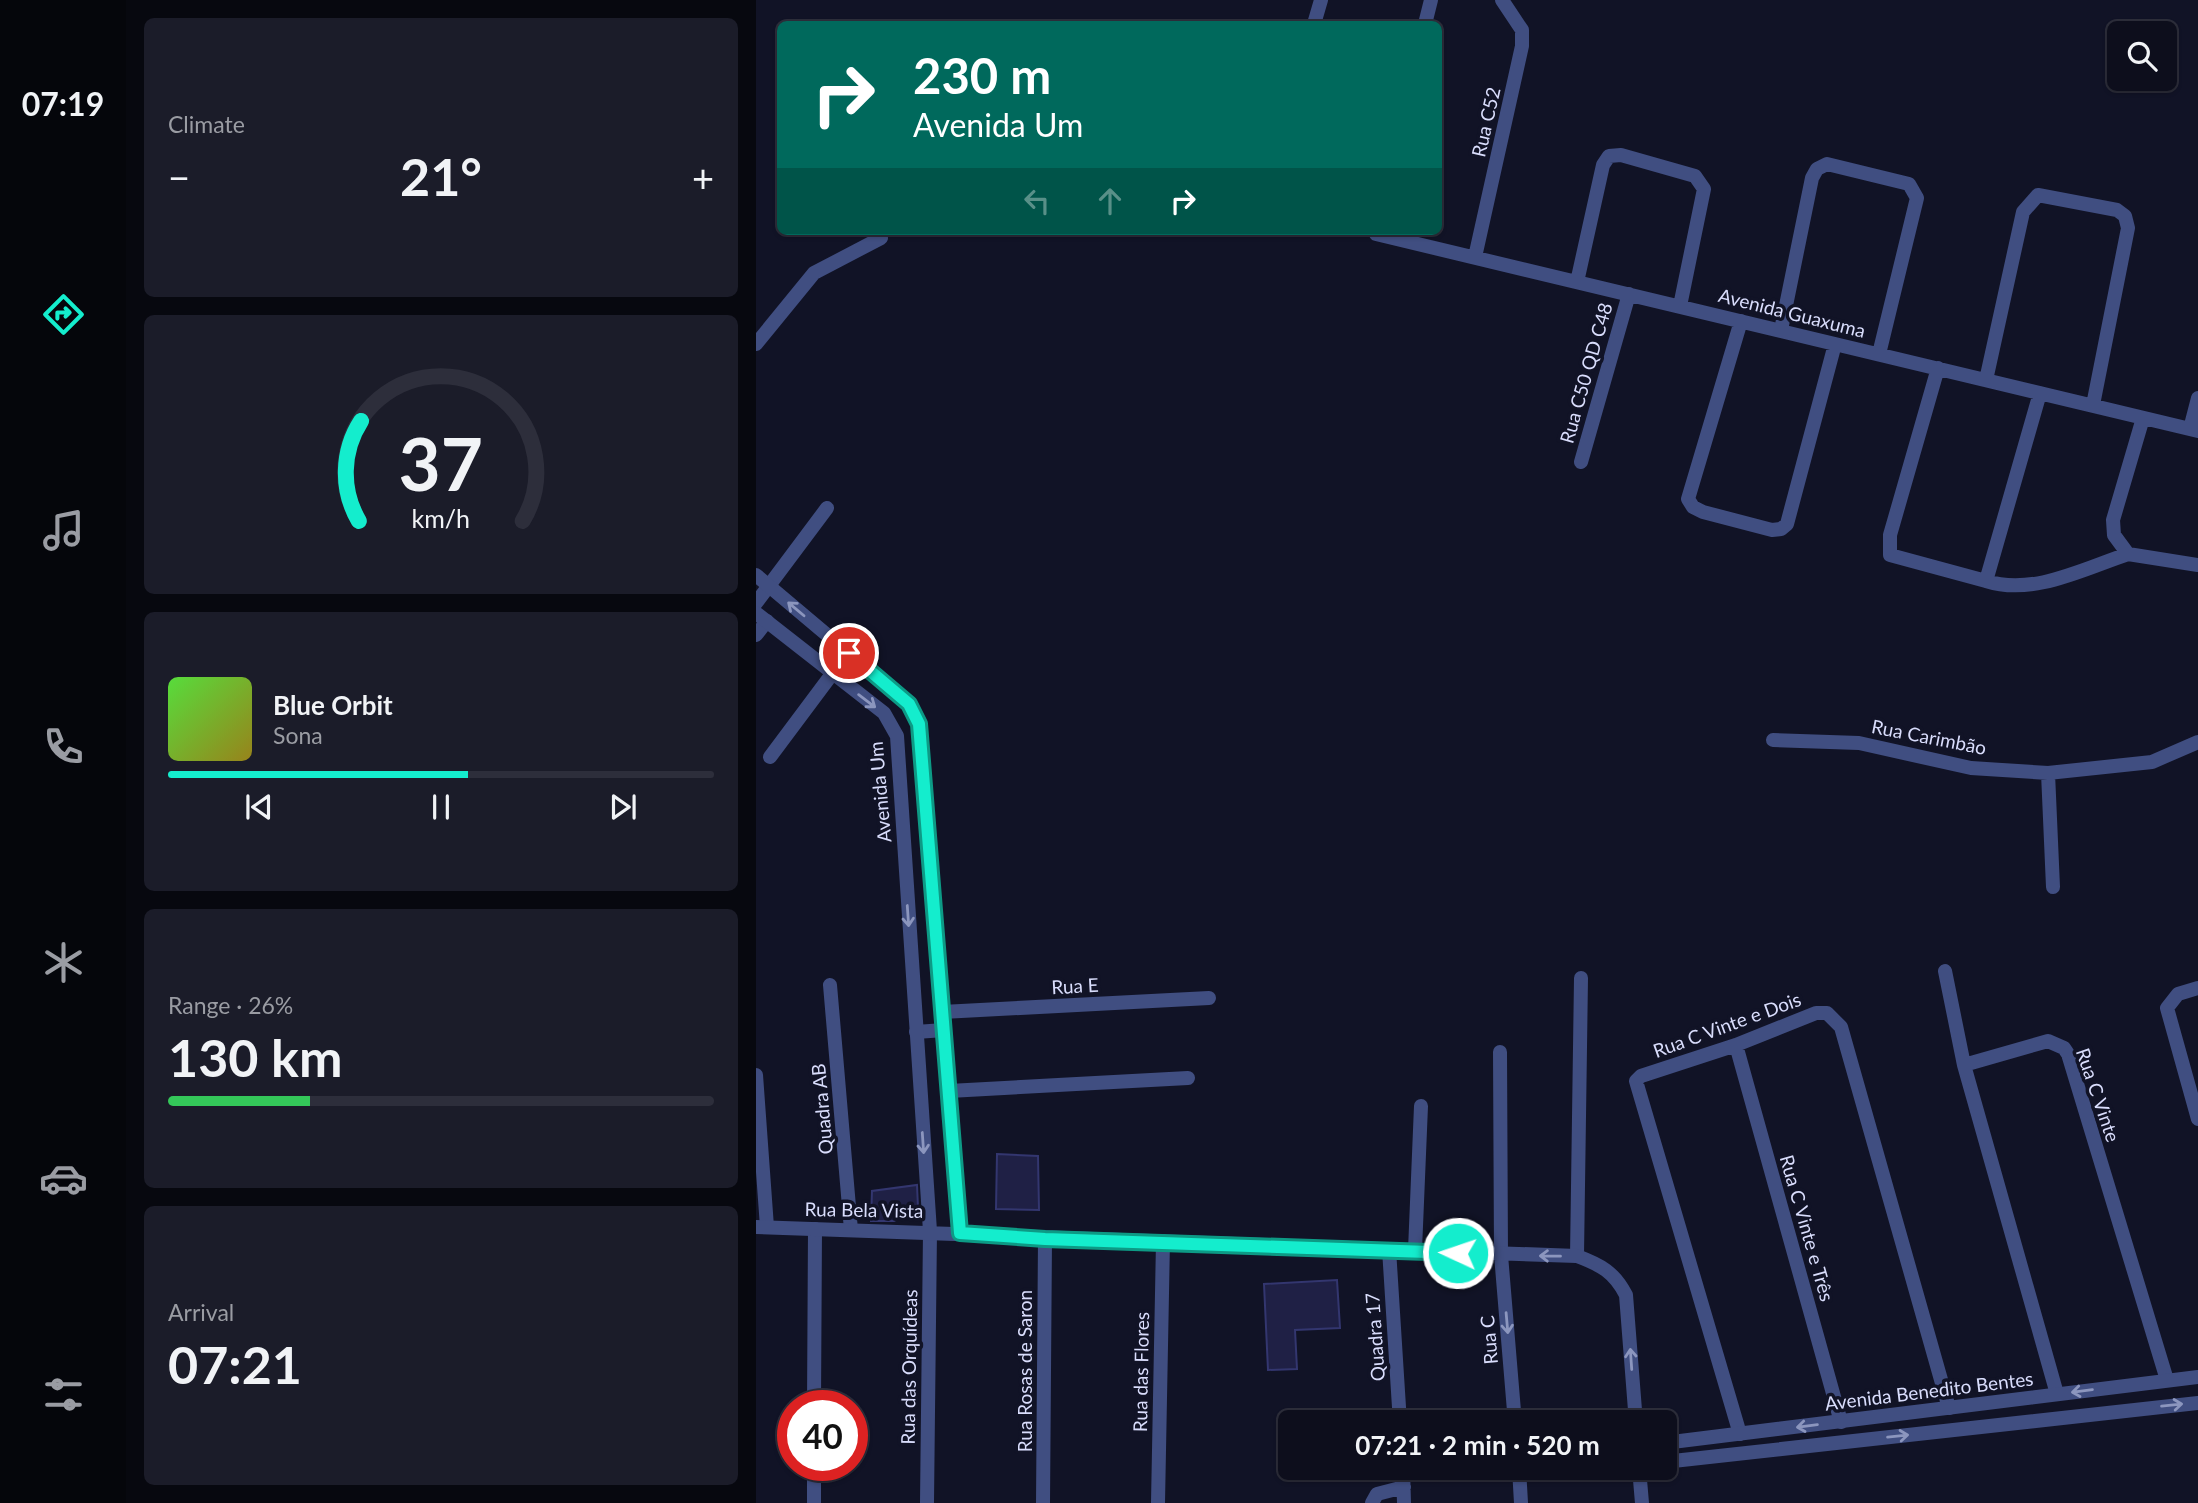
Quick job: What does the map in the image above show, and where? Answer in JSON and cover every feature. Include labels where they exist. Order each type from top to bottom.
[{"type":"street","points":[[1315,21],[1321,0]]},
{"type":"street","points":[[1426,21],[1431,0]]},
{"type":"street","name":"Rua C52","points":[[1475,257],[1522,46],[1522,30],[1502,0]]},
{"type":"street","points":[[1577,282],[1603,165],[1609,156],[1621,155],[1695,176],[1704,188],[1680,306]]},
{"type":"street","points":[[1780,331],[1812,178],[1817,169],[1828,164],[1909,184],[1916,198],[1879,354]]},
{"type":"street","points":[[1986,380],[2023,212],[2029,201],[2038,195],[2117,210],[2125,216],[2127,228],[2093,405]]},
{"type":"street","name":"Avenida Guaxuma","points":[[1388,235],[2194,430]]},
{"type":"street","points":[[756,344],[814,274],[881,238]]},
{"type":"street","name":"Rua C50 QD C48","points":[[1581,462],[1629,294]]},
{"type":"street","points":[[1741,321],[1688,499],[1693,507],[1703,512],[1772,530],[1781,529],[1787,524],[1835,344]]},
{"type":"street","points":[[1938,368],[1890,535],[1890,555],[2004,586],[2039,584],[2128,554],[2198,565]]},
{"type":"street","points":[[1986,581],[2040,393]]},
{"type":"street","points":[[2194,430],[2198,398]]},
{"type":"street","points":[[2128,554],[2114,535],[2113,520],[2143,418]]},
{"type":"street","points":[[756,603],[827,508]]},
{"type":"street","points":[[756,575],[909,704],[919,724],[960,1233]]},
{"type":"street","points":[[756,635],[762,617]]},
{"type":"street","name":"Avenida Um","points":[[762,617],[884,713],[897,736],[930,1231]]},
{"type":"street","points":[[769,757],[832,674]]},
{"type":"street","name":"Rua Carimbão","points":[[1773,740],[1859,743],[1971,768],[2048,773],[2152,762],[2198,741]]},
{"type":"street","points":[[2048,773],[2053,887]]},
{"type":"street","points":[[1945,971],[1964,1065],[2057,1394]]},
{"type":"street","points":[[1577,1256],[1581,978]]},
{"type":"street","name":"Quadra AB","points":[[830,985],[851,1230]]},
{"type":"street","points":[[2198,988],[2178,994],[2167,1008],[2198,1119]]},
{"type":"street","name":"Rua E","points":[[942,1012],[1209,998]]},
{"type":"street","name":"Rua C Vinte e Dois","points":[[1740,1434],[1636,1087],[1641,1076],[1736,1045],[1816,1013],[1827,1013],[1840,1027],[1949,1408]]},
{"type":"street","points":[[916,1032],[944,1030]]},
{"type":"street","name":"Rua C Vinte","points":[[1964,1065],[2048,1041],[2064,1048],[2167,1380]]},
{"type":"street","name":"Rua C Vinte e Três","points":[[1736,1045],[1841,1422]]},
{"type":"street","name":"Rua C","points":[[1500,1052],[1501,1255],[1514,1410]]},
{"type":"street","points":[[756,1075],[761,1227]]},
{"type":"street","points":[[948,1091],[1188,1078]]},
{"type":"street","points":[[1415,1250],[1421,1106]]},
{"type":"street","points":[[908,1231],[923,1213],[928,1202]]},
{"type":"street","name":"Rua Bela Vista","points":[[761,1227],[1577,1256],[1603,1266],[1618,1278],[1626,1295],[1635,1410]]},
{"type":"street","points":[[814,1390],[815,1229]]},
{"type":"street","name":"Rua das Orquídeas","points":[[927,1503],[930,1231]]},
{"type":"street","name":"Rua Rosas de Saron","points":[[1043,1503],[1045,1239]]},
{"type":"street","name":"Rua das Flores","points":[[1158,1503],[1163,1241]]},
{"type":"street","name":"Quadra 17","points":[[1389,1250],[1399,1410]]},
{"type":"street","name":"Avenida Benedito Bentes","points":[[1677,1441],[2198,1377]]},
{"type":"street","points":[[2125,1386],[2130,1410]]},
{"type":"street","name":"Avenida Benedito Bentes","points":[[1677,1461],[2198,1403]]},
{"type":"street","points":[[1404,1480],[1404,1503]]},
{"type":"street","points":[[1519,1480],[1521,1503]]},
{"type":"street","points":[[1640,1480],[1642,1503]]},
{"type":"street","points":[[814,1481],[814,1503]]},
{"type":"street","points":[[1372,1503],[1377,1494],[1404,1488]]},
{"type":"building","points":[[997,1154],[1038,1156],[1039,1210],[996,1209]]},
{"type":"building","points":[[917,1185],[918,1208],[894,1221],[871,1221],[872,1191]]},
{"type":"building","points":[[1337,1280],[1340,1328],[1295,1330],[1297,1369],[1268,1370],[1264,1284]]},
{"type":"route","points":[[849,653],[909,704],[919,724],[960,1233],[1045,1239],[1458,1253]]}]
